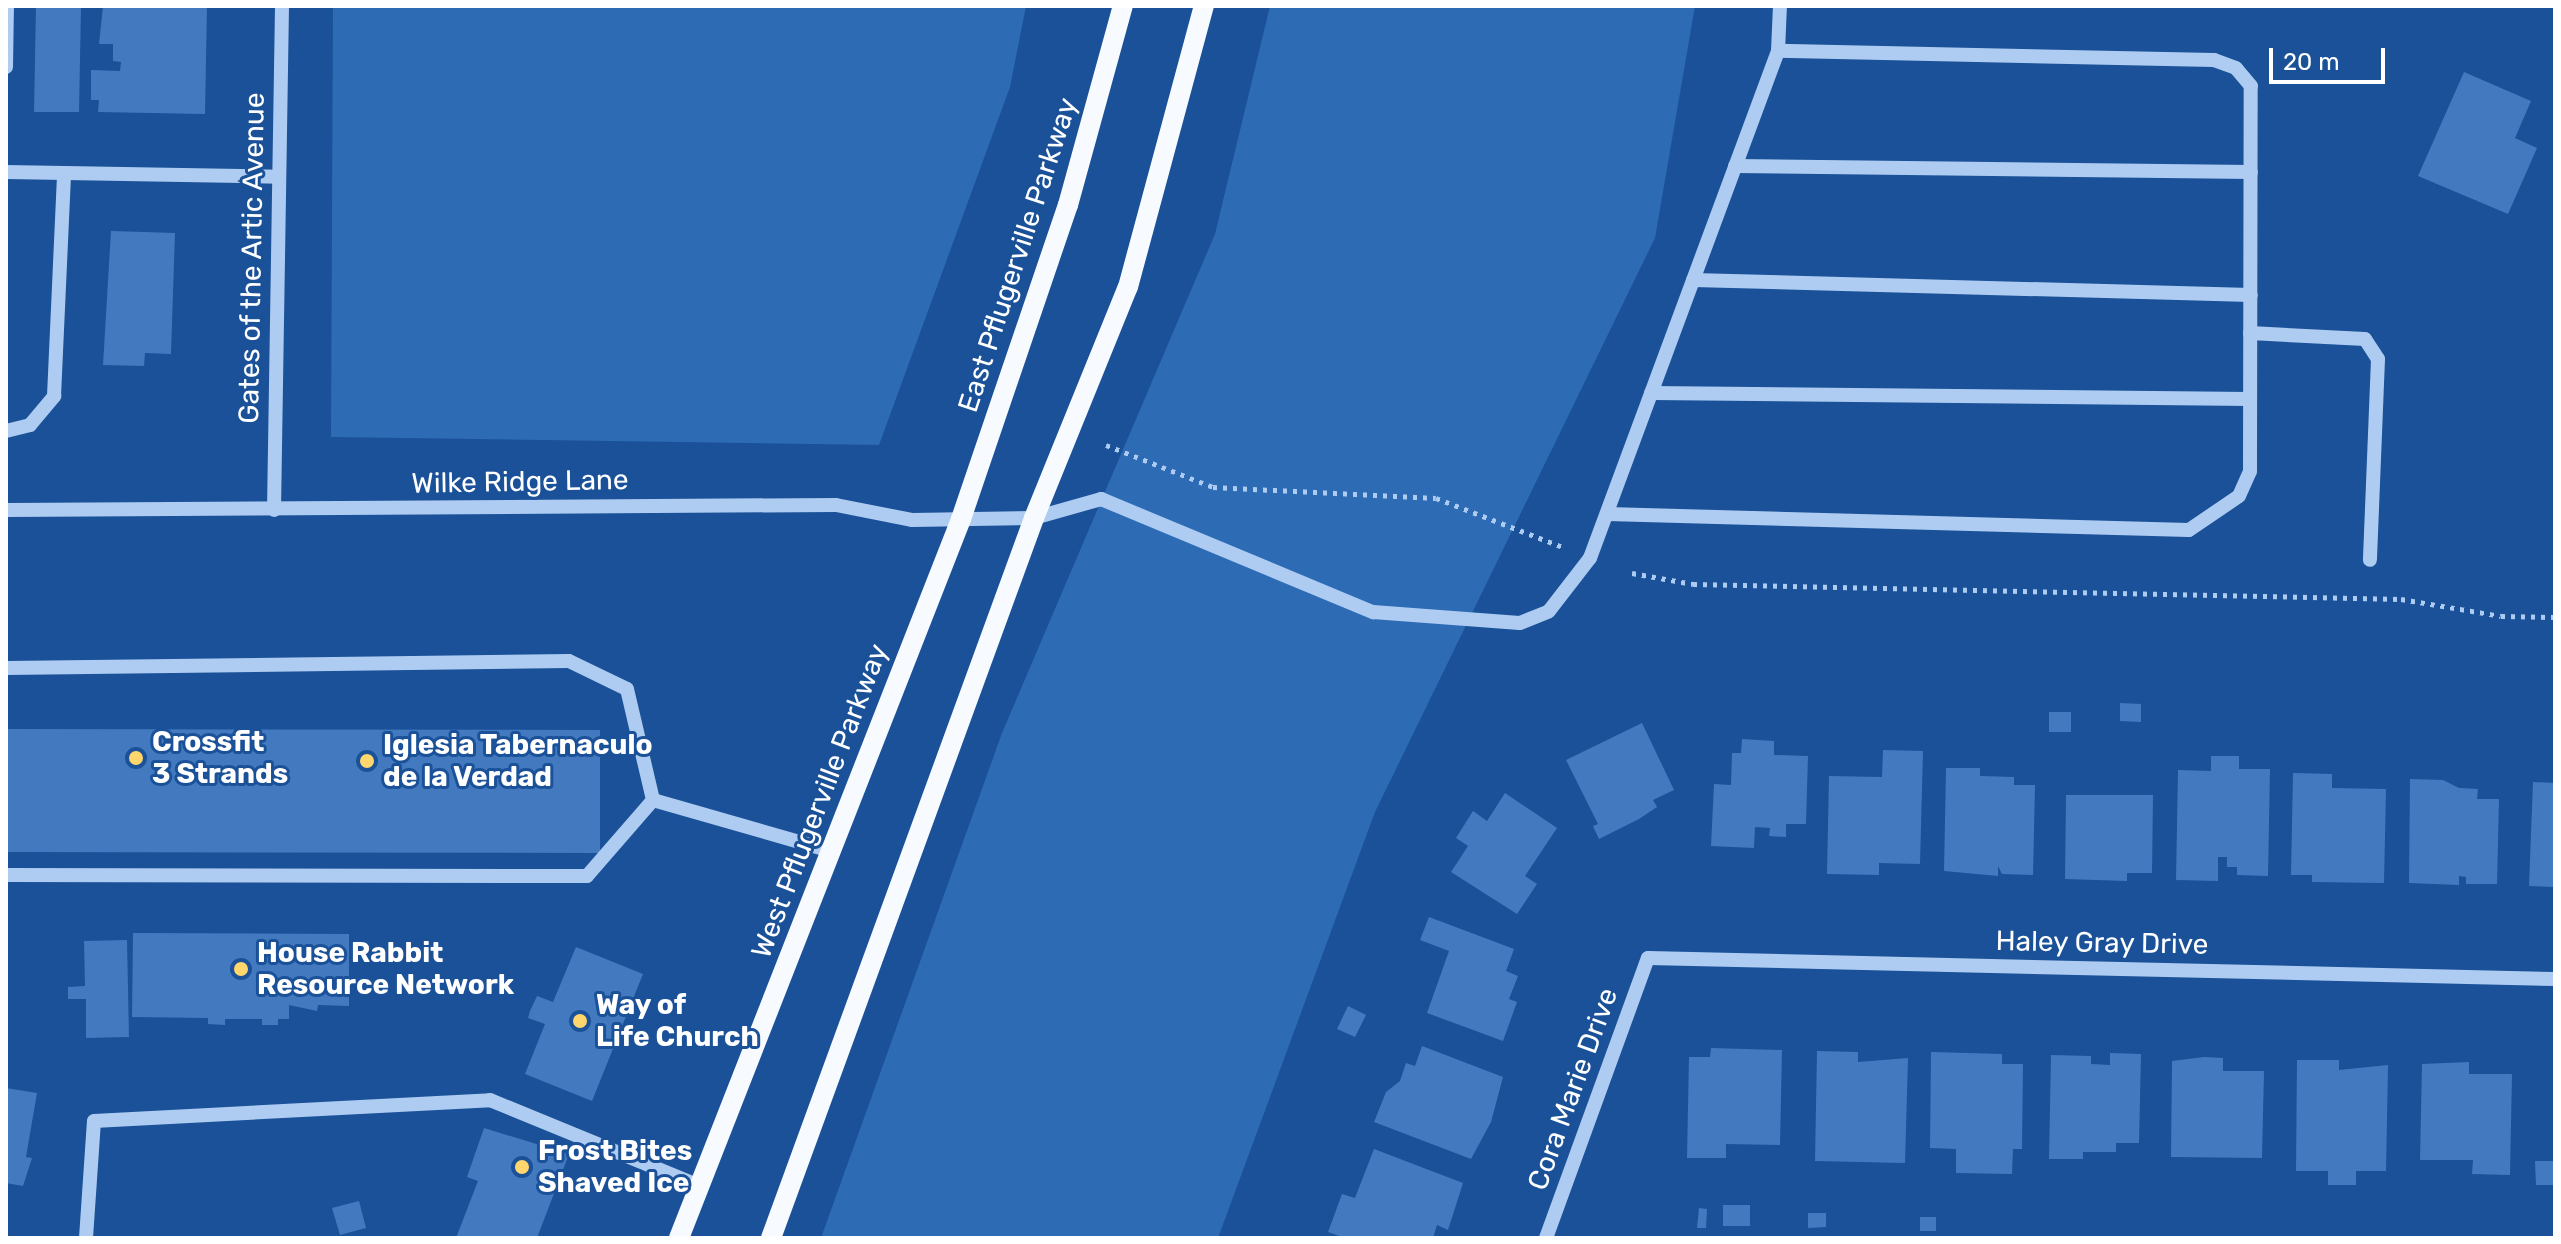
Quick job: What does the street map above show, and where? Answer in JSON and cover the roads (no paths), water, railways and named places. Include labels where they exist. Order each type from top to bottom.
[{"type":"main road","name":"East Pflugerville Parkway","points":[[961,519],[1068,205],[1123,6]]},
{"type":"main road","points":[[771,1238],[1034,518],[1128,287],[1204,6]]},
{"type":"main road","name":"West Pflugerville Parkway","points":[[679,1238],[961,519]]},
{"type":"street","points":[[6,67],[7,6]]},
{"type":"street","name":"Gates of the Artic Avenue","points":[[274,510],[282,6]]},
{"type":"street","name":"Wilke Ridge Lane","points":[[6,510],[836,505],[912,520],[1034,518],[1101,499],[1373,612],[1520,623],[1549,611],[1590,558],[1778,51],[1780,6]]},
{"type":"street","points":[[1607,514],[2189,530],[2239,496],[2250,471],[2251,86],[2236,68],[2214,60],[1778,51]]},
{"type":"street","points":[[1735,166],[2251,172]]},
{"type":"street","points":[[6,172],[279,177]]},
{"type":"street","points":[[6,431],[30,425],[54,396],[64,173]]},
{"type":"street","points":[[1693,280],[2251,295]]},
{"type":"street","points":[[2250,333],[2365,339],[2378,359],[2370,560]]},
{"type":"street","points":[[1651,393],[2250,399]]},
{"type":"street","points":[[6,668],[569,661],[627,689],[653,800]]},
{"type":"street","points":[[653,800],[831,851]]},
{"type":"street","points":[[6,875],[587,876],[653,800]]},
{"type":"street","name":"Haley Gray Drive","points":[[1648,958],[2555,979]]},
{"type":"street","name":"Cora Marie Drive","points":[[1546,1238],[1648,958]]},
{"type":"street","points":[[86,1238],[94,1121],[490,1100],[700,1186]]},
{"type":"place","name":"Crossfit 3 Strands","points":[[136,758]]},
{"type":"place","name":"Iglesia Tabernaculo de la Verdad","points":[[367,761]]},
{"type":"place","name":"House Rabbit Resource Network","points":[[241,969]]},
{"type":"place","name":"Way of Life Church","points":[[580,1021]]},
{"type":"place","name":"Frost Bites Shaved Ice","points":[[522,1167]]}]
